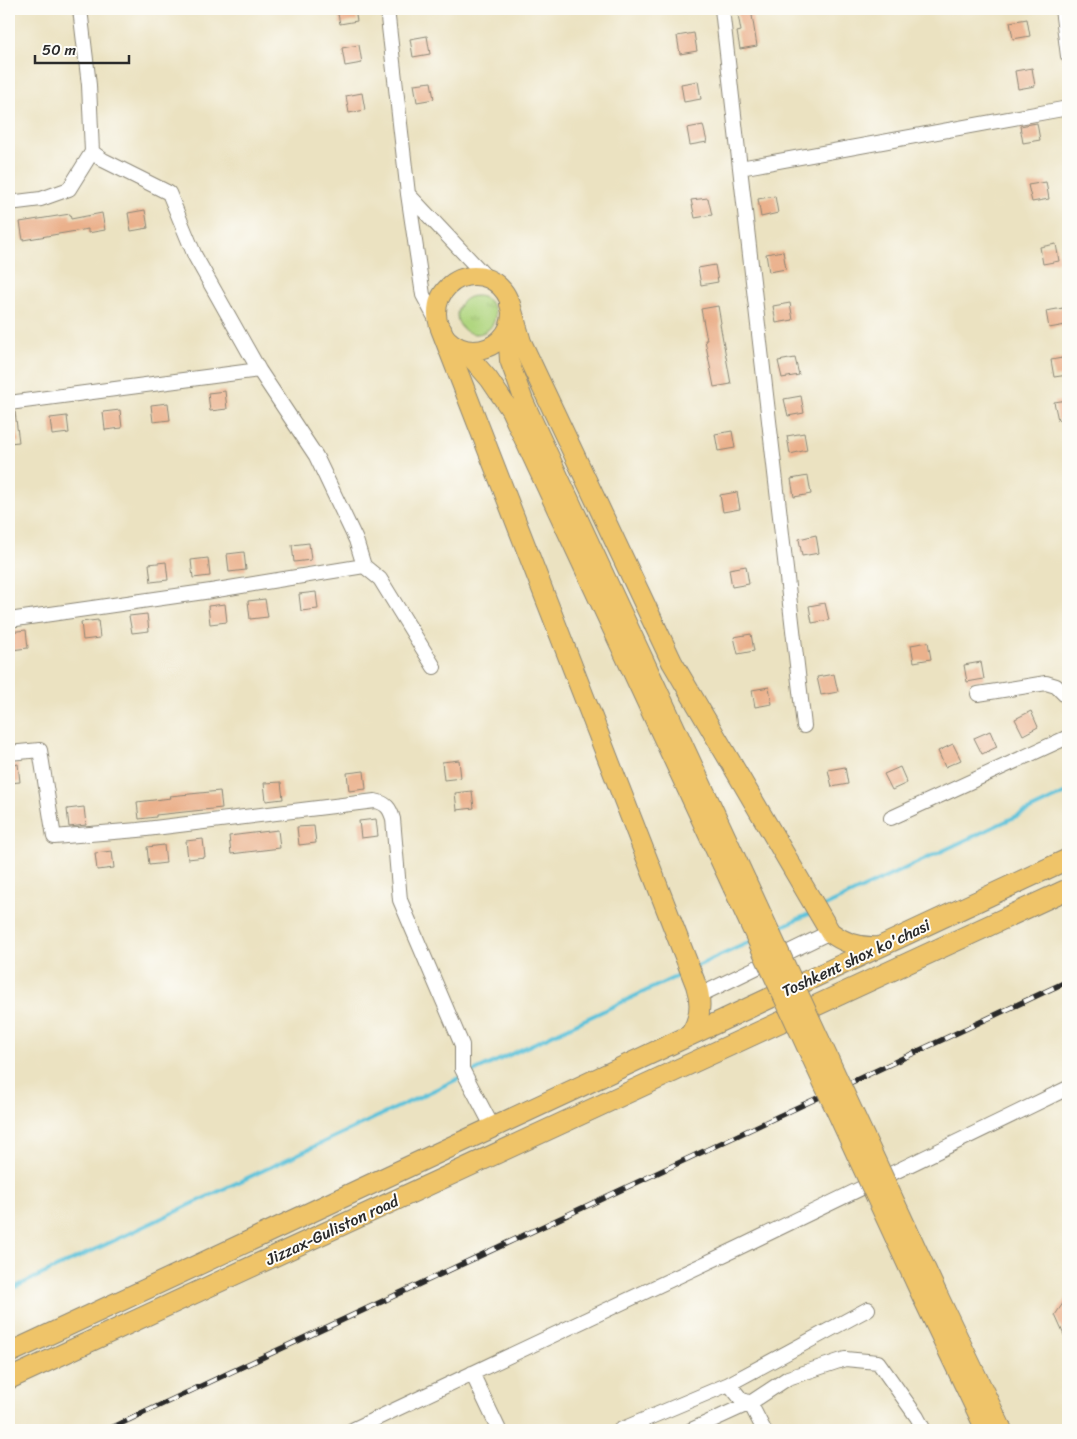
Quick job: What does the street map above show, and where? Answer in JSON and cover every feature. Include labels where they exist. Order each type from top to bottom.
[{"type":"highway","points":[[510,304],[521,342],[672,662],[828,928],[848,943],[866,947],[881,946]]},
{"type":"highway","points":[[441,329],[698,990],[699,1016],[690,1035]]},
{"type":"highway","name":"Toshkent shox ko'chasi","points":[[644,1057],[1068,859]]},
{"type":"highway","name":"Toshkent shox ko'chasi","points":[[654,1081],[1068,889]]},
{"type":"highway","name":"Jizzax-Guliston road","points":[[9,1353],[644,1057]]},
{"type":"highway","name":"Jizzax-Guliston road","points":[[9,1379],[654,1081]]},
{"type":"main road","points":[[463,349],[485,349],[498,342],[506,331],[511,318],[510,304],[504,291],[488,278],[467,277],[453,283],[448,288],[440,300],[438,308],[438,322],[441,329],[450,341],[463,349],[510,410],[739,884],[931,1297],[985,1430]]},
{"type":"main road","points":[[506,331],[511,370],[524,401],[739,884]]},
{"type":"main road","points":[[931,1297],[1003,1430]]},
{"type":"street","points":[[9,204],[41,199],[69,189],[92,152],[89,85],[80,9]]},
{"type":"street","points":[[387,9],[408,194],[423,295],[441,329]]},
{"type":"street","points":[[722,9],[804,726]]},
{"type":"street","points":[[1062,9],[1068,56]]},
{"type":"street","points":[[740,168],[1068,108]]},
{"type":"street","points":[[92,152],[103,160],[169,193],[195,256],[259,370],[316,456],[356,540],[364,566],[380,579],[434,666]]},
{"type":"street","points":[[408,194],[488,278]]},
{"type":"street","points":[[9,403],[259,370]]},
{"type":"street","points":[[9,620],[211,591],[364,566]]},
{"type":"street","points":[[978,694],[1046,683],[1056,686],[1068,698]]},
{"type":"street","points":[[891,818],[1068,737]]},
{"type":"street","points":[[9,753],[40,750],[54,837],[138,830],[375,801],[388,807],[393,819],[400,900],[462,1045],[465,1074],[493,1128]]},
{"type":"street","points":[[698,990],[828,928]]},
{"type":"street","points":[[352,1430],[738,1248],[1068,1088]]},
{"type":"street","points":[[620,1430],[728,1384],[868,1309]]},
{"type":"street","points":[[691,1430],[750,1402],[788,1378],[845,1359],[878,1362],[924,1430]]},
{"type":"street","points":[[472,1373],[499,1430]]},
{"type":"street","points":[[728,1384],[741,1399],[750,1402],[764,1430]]},
{"type":"green space","points":[[476,296],[483,297],[489,302],[494,308],[494,322],[489,328],[483,333],[476,334],[469,333],[463,328],[458,322],[457,315],[458,308],[463,302],[469,297]]},
{"type":"building","points":[[337,9],[355,9],[357,21],[340,24]]},
{"type":"building","points":[[737,9],[751,9],[757,46],[740,49],[737,32],[741,31]]},
{"type":"building","points":[[1027,19],[1030,36],[1013,39],[1010,22]]},
{"type":"building","points":[[694,33],[697,51],[680,54],[677,36]]},
{"type":"building","points":[[427,36],[430,54],[413,57],[410,39]]},
{"type":"building","points":[[359,45],[362,63],[345,66],[342,48]]},
{"type":"building","points":[[1032,68],[1035,86],[1018,89],[1015,71]]},
{"type":"building","points":[[698,81],[701,99],[684,102],[681,84]]},
{"type":"building","points":[[431,82],[434,99],[417,102],[414,84]]},
{"type":"building","points":[[362,93],[365,110],[349,113],[346,96]]},
{"type":"building","points":[[1037,123],[1040,140],[1023,143],[1020,126]]},
{"type":"building","points":[[703,125],[707,142],[690,145],[687,128]]},
{"type":"building","points":[[1046,182],[1049,199],[1032,202],[1028,185]]},
{"type":"building","points":[[775,196],[778,213],[761,217],[758,199]]},
{"type":"building","points":[[708,198],[712,215],[695,218],[691,200]]},
{"type":"building","points":[[145,210],[148,228],[131,231],[128,213]]},
{"type":"building","points":[[102,213],[105,230],[88,233],[88,229],[23,240],[20,222],[70,214],[71,219]]},
{"type":"building","points":[[1056,244],[1059,261],[1043,264],[1040,247]]},
{"type":"building","points":[[783,251],[786,269],[769,272],[766,254]]},
{"type":"building","points":[[715,265],[718,282],[701,285],[698,268]]},
{"type":"building","points":[[790,303],[793,320],[776,323],[773,306]]},
{"type":"building","points":[[718,306],[731,384],[714,387],[701,309]]},
{"type":"building","points":[[1063,308],[1066,325],[1049,328],[1046,311]]},
{"type":"building","points":[[1068,357],[1068,375],[1054,377],[1051,360]]},
{"type":"building","points":[[795,358],[799,375],[782,378],[778,361]]},
{"type":"building","points":[[225,391],[227,409],[210,411],[208,393]]},
{"type":"building","points":[[801,396],[804,413],[788,416],[784,399]]},
{"type":"building","points":[[1068,400],[1068,418],[1058,420],[1054,402]]},
{"type":"building","points":[[168,403],[170,420],[153,422],[151,405]]},
{"type":"building","points":[[120,410],[122,428],[105,430],[103,412]]},
{"type":"building","points":[[9,412],[15,412],[19,442],[9,443]]},
{"type":"building","points":[[67,416],[69,433],[52,435],[50,418]]},
{"type":"building","points":[[732,431],[735,448],[718,451],[715,434]]},
{"type":"building","points":[[804,433],[807,450],[790,454],[787,436]]},
{"type":"building","points":[[808,476],[811,494],[794,497],[791,479]]},
{"type":"building","points":[[737,492],[740,509],[723,512],[720,495]]},
{"type":"building","points":[[816,535],[819,553],[802,556],[799,539]]},
{"type":"building","points":[[309,543],[311,560],[294,562],[292,545]]},
{"type":"building","points":[[244,552],[246,570],[229,572],[227,554]]},
{"type":"building","points":[[208,558],[210,576],[193,578],[191,560]]},
{"type":"building","points":[[166,562],[168,580],[151,582],[149,564]]},
{"type":"building","points":[[746,566],[749,584],[732,587],[729,569]]},
{"type":"building","points":[[316,592],[318,609],[301,611],[299,594]]},
{"type":"building","points":[[265,599],[268,617],[250,619],[248,601]]},
{"type":"building","points":[[825,603],[829,620],[812,623],[809,606]]},
{"type":"building","points":[[225,604],[227,622],[210,624],[208,606]]},
{"type":"building","points":[[147,614],[149,631],[132,633],[129,616]]},
{"type":"building","points":[[98,620],[100,638],[83,640],[81,622]]},
{"type":"building","points":[[26,630],[28,648],[11,650],[9,632]]},
{"type":"building","points":[[751,634],[754,651],[738,654],[734,637]]},
{"type":"building","points":[[928,642],[931,659],[914,662],[911,645]]},
{"type":"building","points":[[981,662],[984,679],[967,682],[964,665]]},
{"type":"building","points":[[834,674],[838,692],[821,695],[817,677]]},
{"type":"building","points":[[769,687],[772,704],[755,707],[752,690]]},
{"type":"building","points":[[1031,711],[1038,727],[1023,735],[1015,719]]},
{"type":"building","points":[[990,731],[997,747],[982,754],[974,738]]},
{"type":"building","points":[[953,744],[961,760],[945,767],[938,751]]},
{"type":"building","points":[[459,760],[461,778],[444,780],[442,762]]},
{"type":"building","points":[[18,764],[20,782],[9,783],[9,766]]},
{"type":"building","points":[[845,767],[848,784],[832,787],[828,770]]},
{"type":"building","points":[[900,767],[907,783],[892,790],[884,774]]},
{"type":"building","points":[[364,771],[366,789],[349,791],[347,773]]},
{"type":"building","points":[[281,782],[283,799],[266,801],[264,783]]},
{"type":"building","points":[[220,791],[222,808],[156,815],[156,817],[139,819],[137,802],[171,798],[170,796]]},
{"type":"building","points":[[472,791],[474,808],[457,810],[455,793]]},
{"type":"building","points":[[84,807],[86,825],[69,827],[67,809]]},
{"type":"building","points":[[376,819],[378,836],[361,838],[359,821]]},
{"type":"building","points":[[314,826],[316,843],[299,845],[297,827]]},
{"type":"building","points":[[278,830],[280,848],[231,854],[229,836]]},
{"type":"building","points":[[203,839],[205,857],[188,859],[186,841]]},
{"type":"building","points":[[164,845],[166,863],[149,865],[147,847]]},
{"type":"building","points":[[112,851],[114,868],[97,870],[95,853]]},
{"type":"building","points":[[1068,1296],[1068,1344],[1055,1315]]},
{"type":"waterway","points":[[821,908],[1068,792]]},
{"type":"waterway","points":[[774,930],[811,913]]},
{"type":"waterway","points":[[695,967],[752,941]]},
{"type":"waterway","points":[[469,1074],[684,973]]},
{"type":"waterway","points":[[9,1290],[462,1077]]},
{"type":"railway","points":[[107,1430],[1068,981]]}]
